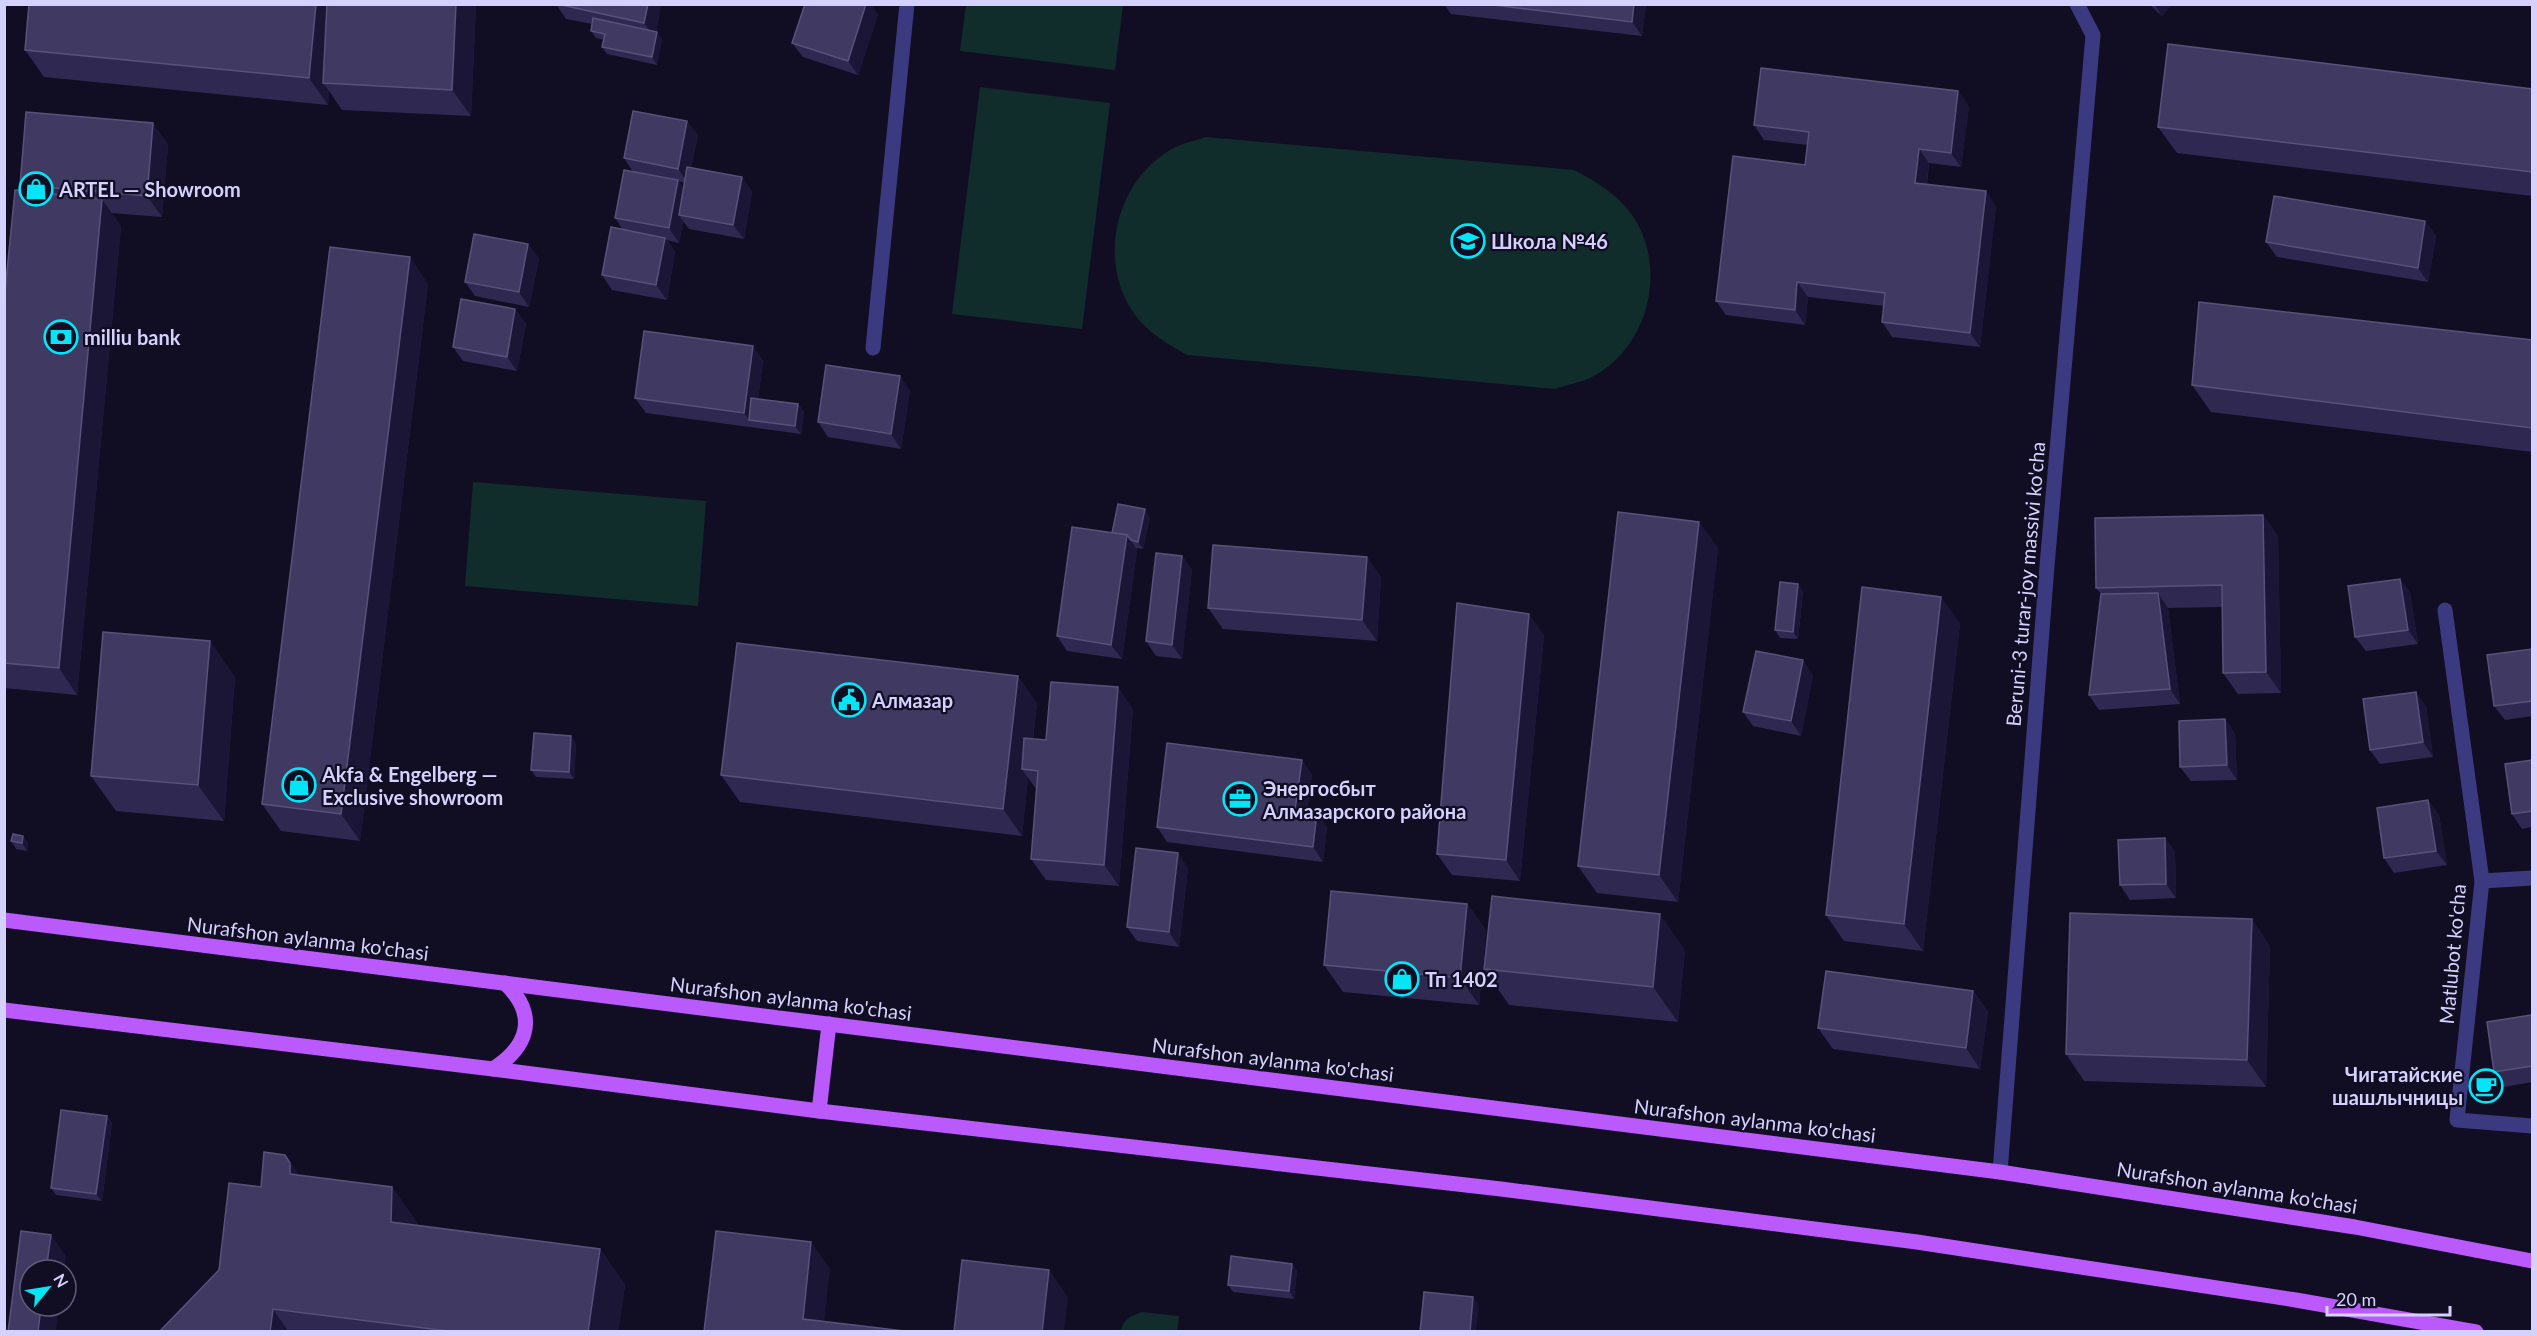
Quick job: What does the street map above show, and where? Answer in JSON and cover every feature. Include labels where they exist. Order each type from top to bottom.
[{"type":"main road","name":"Nurafshon aylanma ko'chasi","points":[[4,920],[2000,1172],[2355,1227],[2532,1261]]},
{"type":"main road","points":[[493,1068],[515,1052],[527,1028],[520,1003],[505,983]]},
{"type":"main road","points":[[4,1010],[493,1068],[819,1112],[1501,1189],[1917,1242],[2296,1300],[2476,1332]]},
{"type":"main road","points":[[819,1112],[829,1024]]},
{"type":"street","points":[[873,348],[907,4]]},
{"type":"street","name":"Beruni-3 turar-joy massivi ko'cha","points":[[2000,1172],[2047,566],[2093,35],[2077,4]]},
{"type":"street","name":"Matlubot ko'cha","points":[[2445,610],[2482,881],[2457,1120],[2532,1126]]},
{"type":"street","points":[[2482,881],[2532,878]]},
{"type":"green space","points":[[966,5],[1123,5],[1115,70],[960,51]]},
{"type":"green space","points":[[980,87],[1110,103],[1082,329],[952,314]]},
{"type":"green space","points":[[1206,137],[1574,170],[1599,184],[1620,201],[1632,215],[1643,236],[1649,259],[1650,282],[1647,306],[1639,328],[1626,348],[1610,365],[1590,378],[1555,389],[1187,355],[1149,330],[1131,309],[1121,288],[1116,266],[1115,243],[1118,221],[1126,199],[1138,180],[1153,163],[1172,149]]},
{"type":"green space","points":[[473,482],[706,501],[698,606],[465,586]]},
{"type":"green space","points":[[1142,1312],[1179,1316],[1177,1331],[1121,1331],[1128,1319]]},
{"type":"building","points":[[29,4],[316,4],[309,78],[25,50]]},
{"type":"building","points":[[327,4],[456,4],[452,90],[323,83]]},
{"type":"building","points":[[557,4],[648,4],[644,23]]},
{"type":"building","points":[[805,4],[866,4],[848,61],[792,43]]},
{"type":"building","points":[[1486,4],[1634,4],[1632,22]]},
{"type":"building","points":[[593,18],[657,32],[652,57],[602,47],[605,34],[591,31]]},
{"type":"building","points":[[2168,44],[2532,89],[2532,172],[2158,127]]},
{"type":"building","points":[[1761,68],[1958,91],[1951,153],[1919,149],[1915,183],[1986,191],[1970,333],[1882,322],[1885,293],[1797,282],[1795,310],[1716,301],[1733,156],[1805,165],[1809,132],[1754,125]]},
{"type":"building","points":[[633,111],[687,121],[678,169],[624,158]]},
{"type":"building","points":[[26,112],[153,123],[147,196],[20,185]]},
{"type":"building","points":[[687,167],[742,177],[733,225],[679,215]]},
{"type":"building","points":[[624,170],[678,180],[669,228],[615,218]]},
{"type":"building","points":[[15,190],[102,199],[59,668],[4,663],[4,302]]},
{"type":"building","points":[[2274,196],[2425,221],[2418,268],[2266,242]]},
{"type":"building","points":[[611,227],[665,238],[656,285],[602,275]]},
{"type":"building","points":[[474,234],[528,244],[519,292],[465,282]]},
{"type":"building","points":[[330,247],[410,257],[341,814],[262,804]]},
{"type":"building","points":[[461,299],[515,309],[507,357],[453,347]]},
{"type":"building","points":[[2199,302],[2532,340],[2532,428],[2192,385]]},
{"type":"building","points":[[644,331],[753,346],[744,413],[635,398]]},
{"type":"building","points":[[826,365],[900,376],[891,434],[818,422]]},
{"type":"building","points":[[751,398],[798,404],[795,426],[749,420]]},
{"type":"building","points":[[1118,504],[1145,509],[1138,542],[1131,540],[1127,535],[1112,533]]},
{"type":"building","points":[[1618,512],[1699,522],[1659,875],[1578,866]]},
{"type":"building","points":[[2263,515],[2266,672],[2223,673],[2222,585],[2096,588],[2095,518]]},
{"type":"building","points":[[1072,527],[1127,535],[1111,645],[1057,636]]},
{"type":"building","points":[[1213,545],[1367,557],[1362,620],[1208,608]]},
{"type":"building","points":[[1156,553],[1182,556],[1172,645],[1146,641]]},
{"type":"building","points":[[2400,579],[2408,630],[2355,637],[2348,586]]},
{"type":"building","points":[[1780,582],[1798,584],[1793,632],[1775,630]]},
{"type":"building","points":[[1862,587],[1941,597],[1904,924],[1826,915]]},
{"type":"building","points":[[2158,593],[2170,689],[2089,695],[2101,594]]},
{"type":"building","points":[[1457,603],[1529,614],[1506,860],[1437,854]]},
{"type":"building","points":[[103,632],[210,641],[198,785],[91,776]]},
{"type":"building","points":[[737,643],[1018,676],[1003,809],[721,775]]},
{"type":"building","points":[[2532,649],[2532,701],[2494,706],[2487,655]]},
{"type":"building","points":[[1756,651],[1803,660],[1791,721],[1743,712]]},
{"type":"building","points":[[1051,682],[1118,687],[1104,865],[1031,859],[1038,771],[1022,769],[1024,738],[1046,740]]},
{"type":"building","points":[[2416,692],[2423,742],[2370,750],[2363,699]]},
{"type":"building","points":[[2225,719],[2227,765],[2180,767],[2179,721]]},
{"type":"building","points":[[534,733],[571,736],[569,772],[531,770]]},
{"type":"building","name":"Энергосбыт Алмазарского района","points":[[1167,743],[1302,760],[1295,810],[1317,812],[1313,847],[1157,827]]},
{"type":"building","points":[[2532,760],[2532,811],[2512,814],[2505,764]]},
{"type":"building","points":[[2428,800],[2436,851],[2384,858],[2377,808]]},
{"type":"building","points":[[13,834],[23,836],[22,843],[11,841]]},
{"type":"building","points":[[2165,838],[2166,884],[2120,885],[2118,840]]},
{"type":"building","points":[[1136,848],[1178,853],[1169,932],[1127,927]]},
{"type":"building","points":[[1331,891],[1467,904],[1460,978],[1324,965]]},
{"type":"building","points":[[1492,896],[1660,914],[1653,987],[1484,969]]},
{"type":"building","points":[[2070,913],[2252,919],[2247,1060],[2066,1054]]},
{"type":"building","points":[[1826,971],[1973,991],[1966,1048],[1818,1028]]},
{"type":"building","points":[[2532,1015],[2532,1066],[2494,1072],[2487,1022]]},
{"type":"building","points":[[61,1110],[107,1116],[96,1194],[51,1188]]},
{"type":"building","points":[[264,1152],[285,1155],[290,1163],[290,1174],[392,1187],[391,1222],[600,1249],[588,1332],[456,1332],[273,1309],[270,1332],[159,1332],[219,1270],[229,1183],[261,1187]]},
{"type":"building","points":[[21,1231],[51,1235],[48,1258],[18,1258],[18,1318],[40,1318],[38,1332],[8,1332]]},
{"type":"building","points":[[716,1231],[811,1242],[803,1319],[913,1332],[704,1332]]},
{"type":"building","points":[[1231,1256],[1292,1264],[1289,1291],[1228,1285]]},
{"type":"building","points":[[962,1260],[1049,1270],[1042,1332],[954,1332]]},
{"type":"building","points":[[1424,1292],[1473,1297],[1470,1332],[1420,1332]]},
{"type":"place","name":"ARTEL — Showroom","points":[[36,189]]},
{"type":"place","name":"Школа №46","points":[[1468,241]]},
{"type":"place","name":"milliu bank","points":[[61,337]]},
{"type":"place","name":"Алмазар","points":[[849,700]]},
{"type":"place","name":"Akfa & Engelberg — Exclusive showroom","points":[[299,785]]},
{"type":"place","name":"Энергосбыт Алмазарского района","points":[[1240,799]]},
{"type":"place","name":"Тп 1402","points":[[1402,979]]},
{"type":"place","name":"Чигатайские шашлычницы","points":[[2486,1086]]}]
